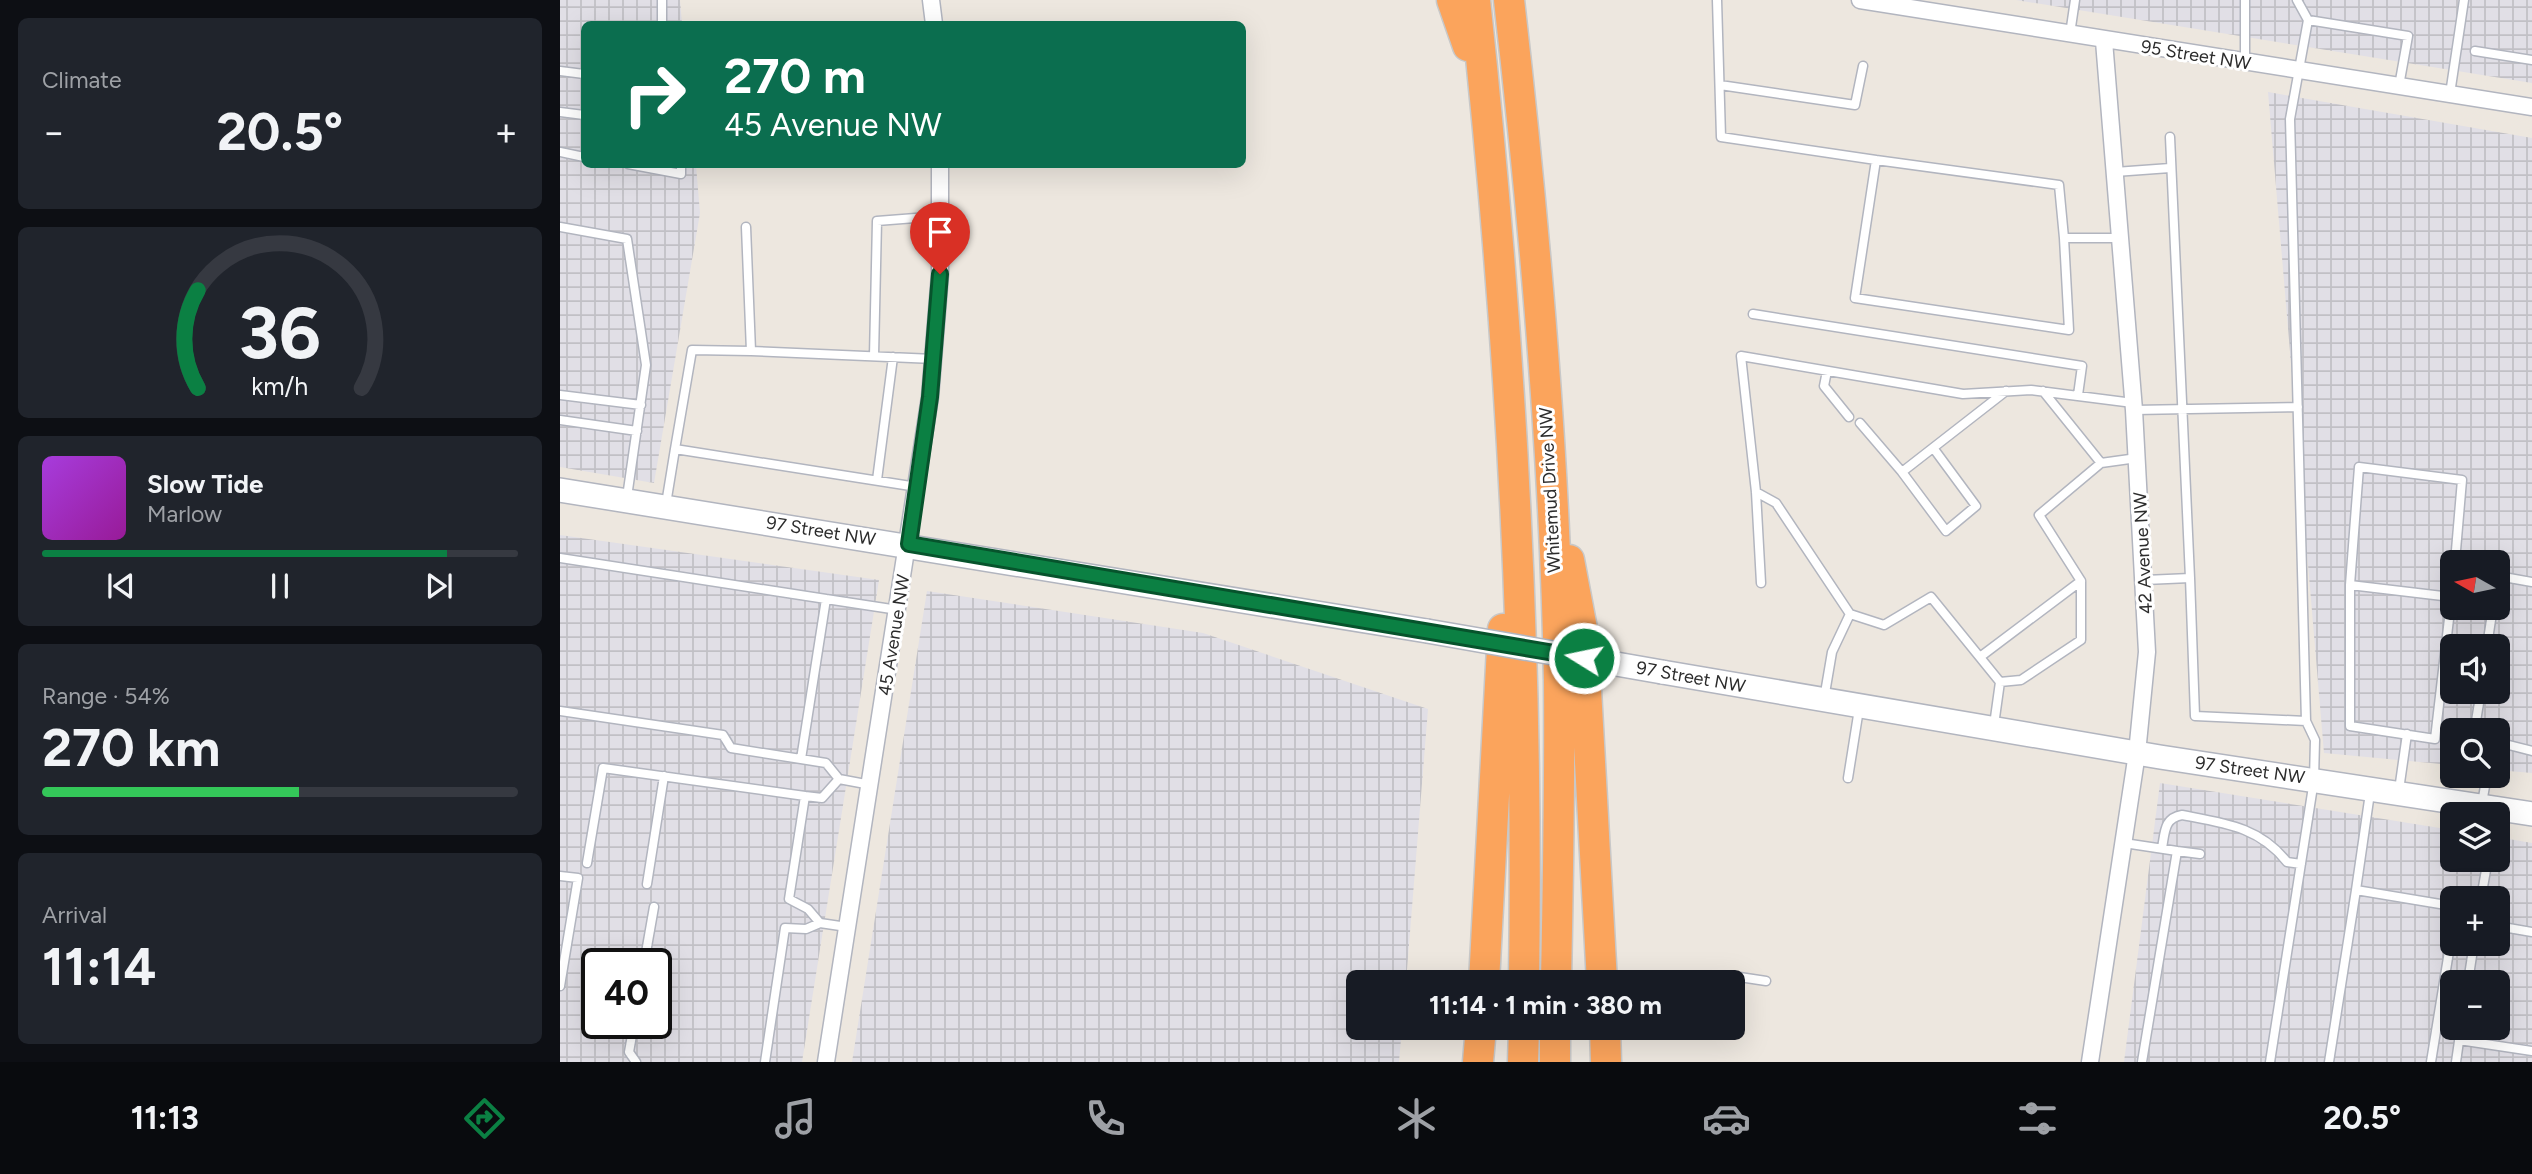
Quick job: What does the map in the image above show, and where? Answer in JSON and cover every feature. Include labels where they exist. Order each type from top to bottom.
[{"type":"highway","points":[[1452,0],[1485,94]]},
{"type":"highway","name":"Whitemud Drive NW","points":[[1475,0],[1485,94],[1519,550],[1525,794],[1524,970]]},
{"type":"highway","name":"Whitemud Drive NW","points":[[1508,0],[1527,164],[1549,454],[1559,678],[1556,970]]},
{"type":"highway","points":[[1549,454],[1583,634],[1601,970]]},
{"type":"highway","points":[[1485,970],[1499,683],[1504,624],[1519,550]]},
{"type":"highway","points":[[1478,1062],[1480,1040]]},
{"type":"highway","points":[[1523,1062],[1524,1040]]},
{"type":"highway","points":[[1555,1040],[1555,1062]]},
{"type":"highway","points":[[1605,1040],[1606,1062]]},
{"type":"street","points":[[931,0],[934,21]]},
{"type":"street","name":"95 Street NW","points":[[1860,0],[2104,41],[2532,107]]},
{"type":"street","name":"42 Avenue NW","points":[[2090,1062],[2137,753],[2147,652],[2134,407],[2104,41]]},
{"type":"street","name":"45 Avenue NW","points":[[826,1062],[899,610],[934,359],[941,216],[940,168]]},
{"type":"street","name":"97 Street NW","points":[[560,490],[909,544],[2137,753],[2451,802]]},
{"type":"street","name":"97 Street NW","points":[[2510,811],[2532,814]]},
{"type":"lane","points":[[662,0],[662,21]]},
{"type":"lane","points":[[1717,0],[1721,137],[2059,186],[2069,330],[1855,298],[1876,160]]},
{"type":"lane","points":[[2070,34],[2075,0]]},
{"type":"lane","points":[[2245,0],[2245,62]]},
{"type":"lane","points":[[2270,1062],[2314,779],[2315,740],[2306,721],[2290,119],[2301,71],[2308,20],[2297,0]]},
{"type":"lane","points":[[2450,94],[2464,0]]},
{"type":"lane","points":[[2308,20],[2408,36],[2399,86]]},
{"type":"lane","points":[[2475,51],[2532,60]]},
{"type":"lane","points":[[1720,85],[1855,105],[1863,66]]},
{"type":"lane","points":[[560,71],[581,74]]},
{"type":"lane","points":[[560,111],[581,114]]},
{"type":"lane","points":[[2169,137],[2195,716],[2306,721]]},
{"type":"lane","points":[[560,152],[581,156]]},
{"type":"lane","points":[[649,168],[681,174],[681,168]]},
{"type":"lane","points":[[2115,172],[2170,168]]},
{"type":"lane","points":[[874,356],[877,221],[941,216]]},
{"type":"lane","points":[[560,227],[628,239],[646,365],[627,500]]},
{"type":"lane","points":[[746,227],[751,351]]},
{"type":"lane","points":[[2063,238],[2120,239]]},
{"type":"lane","points":[[1753,314],[2082,366],[2078,395]]},
{"type":"lane","points":[[666,507],[692,350],[934,359]]},
{"type":"lane","points":[[877,480],[892,356]]},
{"type":"lane","points":[[1761,583],[1756,492],[1741,356],[1963,394],[2043,391],[2078,395],[2134,407],[2180,411],[2298,408]]},
{"type":"lane","points":[[1827,371],[1824,386],[1849,417]]},
{"type":"lane","points":[[1902,472],[2006,391]]},
{"type":"lane","points":[[2043,391],[2101,463]]},
{"type":"lane","points":[[560,395],[640,405]]},
{"type":"lane","points":[[560,420],[637,431]]},
{"type":"lane","points":[[1860,423],[1902,472],[1946,531],[1976,506],[1934,449]]},
{"type":"lane","points":[[675,449],[917,488]]},
{"type":"lane","points":[[2000,682],[2021,680],[2081,640],[2081,581],[2039,515],[2101,463],[2137,458]]},
{"type":"lane","points":[[2449,620],[2435,739],[2350,726],[2350,584],[2359,467],[2462,480],[2456,550]]},
{"type":"lane","points":[[1756,492],[1776,503],[1850,614],[1884,625],[1931,597],[2000,682],[1993,728]]},
{"type":"lane","points":[[560,558],[899,610]]},
{"type":"lane","points":[[2145,580],[2190,578]]},
{"type":"lane","points":[[2510,578],[2532,582]]},
{"type":"lane","points":[[1980,657],[2081,581]]},
{"type":"lane","points":[[2350,584],[2440,594]]},
{"type":"lane","points":[[801,759],[826,599]]},
{"type":"lane","points":[[1824,699],[1832,652],[1850,614]]},
{"type":"lane","points":[[1848,778],[1859,705]]},
{"type":"lane","points":[[560,711],[723,735],[731,748],[826,764],[839,779],[871,785]]},
{"type":"lane","points":[[2399,793],[2407,734]]},
{"type":"lane","points":[[2510,745],[2532,751]]},
{"type":"lane","points":[[587,863],[603,768],[822,797],[839,779]]},
{"type":"lane","points":[[648,884],[664,776]]},
{"type":"lane","points":[[2329,1062],[2371,788]]},
{"type":"lane","points":[[805,796],[789,899],[808,909],[820,923]]},
{"type":"lane","points":[[2162,848],[2166,824],[2173,817],[2182,816],[2262,836],[2273,844],[2287,862],[2301,864]]},
{"type":"lane","points":[[2124,842],[2200,854]]},
{"type":"lane","points":[[2142,1062],[2177,850]]},
{"type":"lane","points":[[560,876],[578,878],[560,986]]},
{"type":"lane","points":[[2356,890],[2440,904]]},
{"type":"lane","points":[[647,948],[654,907]]},
{"type":"lane","points":[[765,1062],[785,928],[806,929],[820,923],[847,927]]},
{"type":"lane","points":[[2510,928],[2532,932]]},
{"type":"lane","points":[[2431,1062],[2448,956]]},
{"type":"lane","points":[[1745,978],[1766,981]]},
{"type":"lane","points":[[631,1039],[629,1052],[636,1062]]},
{"type":"lane","points":[[2456,1062],[2459,1040],[2532,1051]]},
{"type":"shaded area","points":[[560,0],[680,0],[682,21],[581,21],[581,168],[696,168],[700,213],[654,483],[560,467]]},
{"type":"shaded area","points":[[2016,0],[2532,0],[2532,83]]},
{"type":"shaded area","points":[[2268,92],[2532,138],[2532,773],[2510,771],[2510,718],[2440,718],[2440,764],[2324,753]]},
{"type":"shaded area","points":[[560,535],[879,580],[802,1062],[560,1062]]},
{"type":"shaded area","points":[[927,591],[1203,633],[1428,709],[1407,970],[1346,970],[1346,1040],[1401,1040],[1399,1062],[852,1062]]},
{"type":"shaded area","points":[[2160,783],[2440,828],[2440,872],[2510,872],[2510,839],[2532,843],[2532,1062],[2124,1062]]},
{"type":"route","points":[[940,274],[930,397],[909,544],[1584,658]]}]
